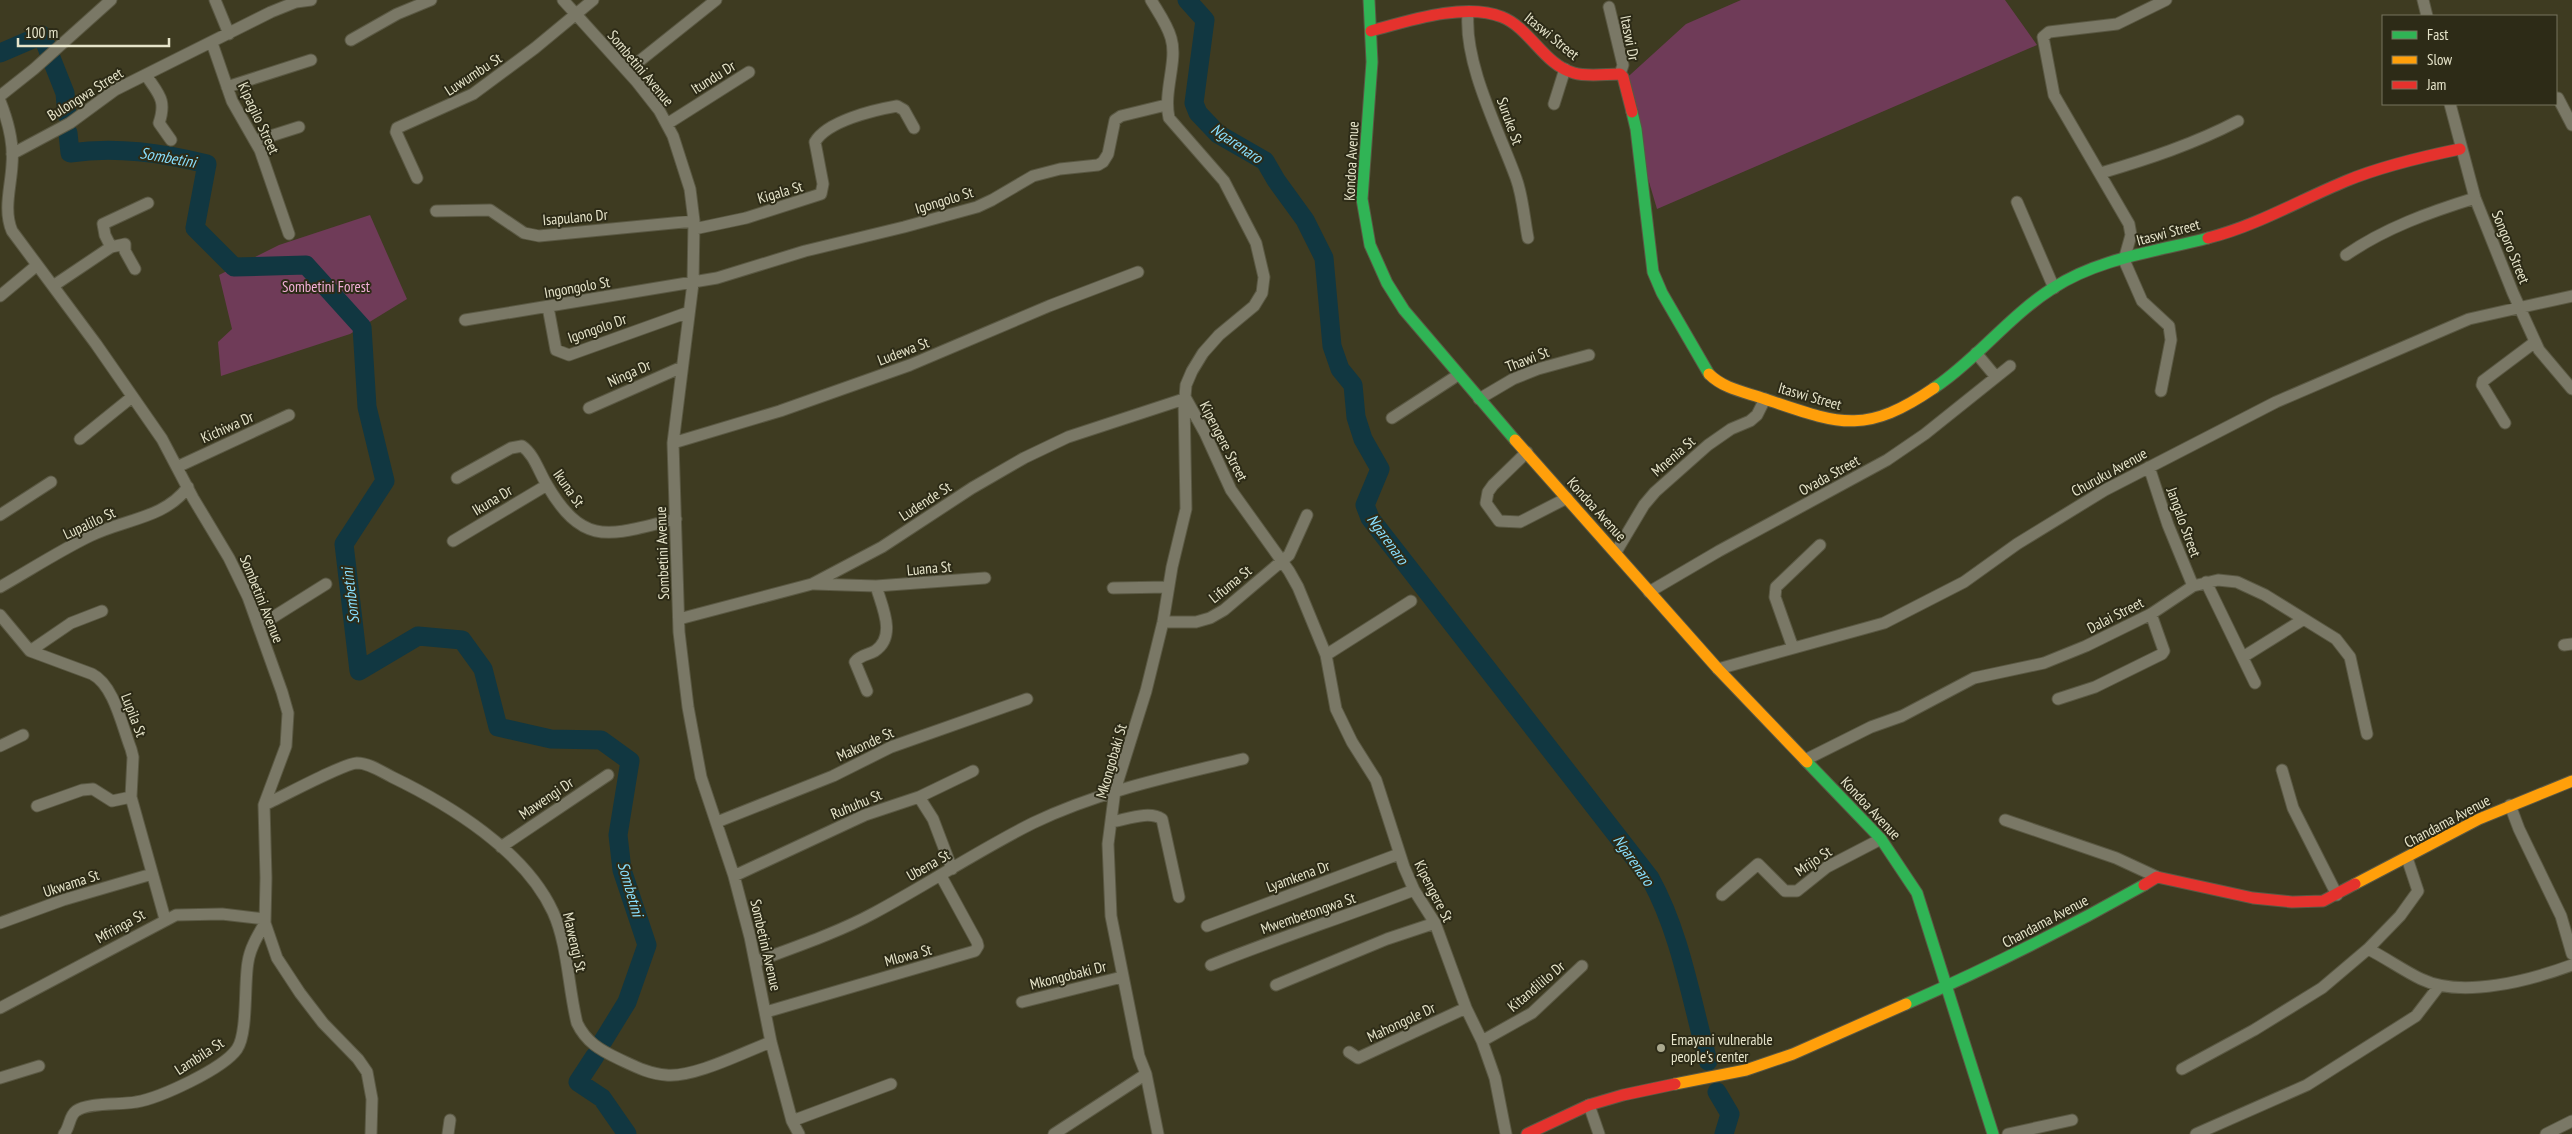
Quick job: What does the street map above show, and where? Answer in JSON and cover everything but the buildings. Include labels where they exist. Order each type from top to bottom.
[{"type":"street","points":[[0,96],[34,69],[111,0]]},
{"type":"street","points":[[215,0],[229,34]]},
{"type":"street","name":"Bulongwa Street","points":[[12,154],[70,123],[115,90],[282,8],[311,0]]},
{"type":"street","points":[[351,40],[397,14],[431,0]]},
{"type":"street","name":"Sombetini Avenue","points":[[562,0],[628,71],[666,124],[673,136],[690,189],[694,225],[693,283],[673,443],[679,619],[689,715],[701,777],[734,876],[755,962],[771,1042],[792,1121],[797,1133]]},
{"type":"street","points":[[576,16],[594,0]]},
{"type":"street","points":[[628,71],[716,0]]},
{"type":"street","name":"Kipengere Street","points":[[1151,0],[1171,38],[1172,51],[1166,105],[1169,118],[1175,127],[1211,163],[1224,181],[1256,243],[1264,277],[1262,293],[1254,306],[1219,335],[1195,365],[1186,385],[1184,398],[1206,433],[1231,490],[1298,587],[1326,655],[1331,689],[1342,724]]},
{"type":"street","name":"Kondoa Avenue","points":[[1369,0],[1372,62],[1362,199],[1370,245],[1377,265],[1404,310],[1458,375],[1718,669],[1881,839],[1912,881],[1931,932],[1945,986],[1963,1035],[1993,1134]]},
{"type":"street","points":[[2161,391],[2171,340],[2169,326],[2142,301],[2124,260],[2131,235],[2129,224],[2054,95],[2043,37],[2049,32],[2126,21],[2166,0]]},
{"type":"street","points":[[2423,0],[2427,15]]},
{"type":"street","name":"Itaswi Dr","points":[[1609,7],[1623,65],[1620,74]]},
{"type":"street","name":"Itaswi Street","points":[[1371,31],[1432,14],[1468,14],[1502,17],[1518,27],[1565,69],[1574,73],[1620,74],[1623,77],[1636,129],[1650,253],[1656,284],[1688,335],[1706,369],[1718,382],[1824,419],[1847,422],[1866,421],[1908,405],[1936,386],[2054,288],[2081,273],[2229,232],[2360,176],[2426,156],[2460,149]]},
{"type":"street","name":"Suruke St","points":[[1468,14],[1468,42],[1492,118],[1520,190],[1528,238]]},
{"type":"street","name":"Luwumbu St","points":[[417,178],[396,132],[397,128],[473,94],[576,16]]},
{"type":"street","name":"Kipagilo Street","points":[[212,43],[232,101],[255,141],[289,234]]},
{"type":"street","points":[[227,87],[312,60]]},
{"type":"street","points":[[1554,104],[1565,69]]},
{"type":"street","name":"Itundu Dr","points":[[666,124],[750,72]]},
{"type":"street","points":[[146,75],[164,105],[159,122],[171,140]]},
{"type":"street","points":[[2558,98],[2572,125]]},
{"type":"street","name":"Sombetini Avenue","points":[[0,101],[7,118],[12,154],[5,229],[53,286],[162,439],[238,574],[259,626],[288,713],[286,746],[264,805],[265,921],[277,958],[300,993],[323,1023],[358,1059],[367,1072],[372,1099],[370,1134]]},
{"type":"street","name":"Igongolo St","points":[[693,283],[977,207],[992,200],[1022,180],[1045,172],[1098,165],[1104,162],[1108,154],[1115,120],[1121,116],[1166,105]]},
{"type":"street","name":"Songoro Street","points":[[2450,105],[2460,149],[2475,198],[2520,308],[2535,342],[2548,362],[2572,389]]},
{"type":"street","name":"Kigala St","points":[[694,225],[746,218],[821,194],[823,184],[815,142],[820,134],[832,127],[870,112],[896,106],[904,110],[914,128]]},
{"type":"street","points":[[2101,173],[2158,156],[2208,136],[2238,121]]},
{"type":"street","points":[[255,141],[299,127]]},
{"type":"street","points":[[2346,255],[2360,246],[2417,218],[2475,198]]},
{"type":"street","points":[[111,247],[105,235],[103,224],[148,202]]},
{"type":"street","points":[[2017,202],[2054,288]]},
{"type":"street","name":"Isapulano Dr","points":[[436,210],[490,210],[524,233],[539,236],[694,225]]},
{"type":"street","points":[[53,286],[111,247],[124,244],[125,251],[135,269]]},
{"type":"street","points":[[0,296],[36,266]]},
{"type":"street","name":"Ludewa St","points":[[673,443],[780,411],[910,365],[1049,306],[1138,272]]},
{"type":"street","name":"Ingongolo St","points":[[465,320],[693,283]]},
{"type":"street","name":"Churuku Avenue","points":[[1718,669],[1858,632],[1908,613],[1964,582],[2017,544],[2078,505],[2276,402],[2468,319],[2572,296]]},
{"type":"street","name":"Igongolo Dr","points":[[548,307],[556,350],[569,355],[689,312]]},
{"type":"street","points":[[2505,423],[2482,385],[2483,381],[2535,342]]},
{"type":"street","points":[[1976,353],[1996,377]]},
{"type":"street","name":"Thawi St","points":[[1479,398],[1529,372],[1589,355]]},
{"type":"street","name":"Ovada Street","points":[[1649,592],[1719,551],[1887,460],[1925,434],[2010,366]]},
{"type":"street","name":"Ninga Dr","points":[[589,408],[682,367]]},
{"type":"street","points":[[1392,418],[1458,375]]},
{"type":"street","points":[[80,439],[132,397]]},
{"type":"street","name":"Ludende St","points":[[679,619],[812,584],[882,547],[972,488],[1024,458],[1068,437],[1184,398]]},
{"type":"street","name":"Mkongobaki St","points":[[1158,1134],[1146,1074],[1139,1056],[1111,916],[1108,844],[1115,790],[1141,712],[1164,622],[1168,587],[1186,509],[1184,398]]},
{"type":"street","name":"Mnenia St","points":[[1616,552],[1644,505],[1655,492],[1714,440],[1757,415],[1765,399]]},
{"type":"street","name":"Kichiwa Dr","points":[[177,466],[290,415]]},
{"type":"street","name":"Ikuna St","points":[[457,478],[511,448],[522,446],[529,454],[563,510],[572,519],[591,531],[613,533],[676,519]]},
{"type":"street","points":[[1527,452],[1488,492],[1486,503],[1499,521],[1520,522],[1567,498]]},
{"type":"street","name":"Jangalo Street","points":[[2149,467],[2168,525],[2193,586]]},
{"type":"street","points":[[0,515],[52,482]]},
{"type":"street","name":"Ikuna Dr","points":[[453,541],[547,485]]},
{"type":"street","name":"Lupalilo St","points":[[0,587],[91,536],[121,523],[151,516],[168,508],[178,500],[188,487]]},
{"type":"street","name":"Lifuma St","points":[[1164,622],[1179,624],[1210,618],[1224,610],[1292,550],[1307,515]]},
{"type":"street","points":[[1793,648],[1775,597],[1776,587],[1820,545]]},
{"type":"street","name":"Luana St","points":[[812,584],[876,586],[985,578]]},
{"type":"street","name":"Dalai Street","points":[[1806,760],[1871,728],[1902,716],[1974,678],[2044,663],[2122,630],[2151,614],[2193,586],[2218,580],[2237,582],[2266,595],[2336,639],[2350,657],[2367,734]]},
{"type":"street","points":[[2206,582],[2255,683]]},
{"type":"street","points":[[259,626],[326,584]]},
{"type":"street","points":[[867,691],[855,662],[861,656],[877,650],[886,638],[886,622],[876,586]]},
{"type":"street","points":[[1113,588],[1168,587]]},
{"type":"street","points":[[1326,655],[1411,601]]},
{"type":"street","points":[[0,615],[30,651],[71,623],[102,611]]},
{"type":"street","points":[[2058,699],[2095,687],[2162,654],[2164,652],[2162,643],[2151,614]]},
{"type":"street","points":[[2243,657],[2304,619]]},
{"type":"street","name":"Lupila St","points":[[30,651],[92,674],[104,682],[131,749],[133,757],[130,796],[165,919]]},
{"type":"street","name":"Makonde St","points":[[717,822],[833,776],[891,748],[1027,699]]},
{"type":"street","name":"Kipengere St","points":[[1342,724],[1376,780],[1386,805],[1399,854],[1414,890],[1436,923],[1466,1008],[1482,1041],[1495,1078],[1506,1134]]},
{"type":"street","points":[[0,746],[23,735]]},
{"type":"street","name":"Ubena St","points":[[755,962],[820,938],[873,914],[1034,823],[1115,790],[1243,759]]},
{"type":"street","name":"Mawengi St","points":[[264,805],[348,766],[364,764],[439,801],[501,847],[529,876],[552,911],[560,934],[577,1023],[583,1034],[592,1044],[652,1073],[668,1076],[694,1071],[771,1042]]},
{"type":"street","points":[[2282,770],[2293,808],[2337,895]]},
{"type":"street","name":"Ruhuhu St","points":[[734,876],[864,815],[919,797],[973,771]]},
{"type":"street","name":"Mawengi Dr","points":[[501,847],[608,775]]},
{"type":"street","name":"Chandama Avenue","points":[[1527,1134],[1589,1105],[1622,1094],[1746,1070],[1793,1054],[1975,974],[2063,929],[2157,877],[2252,898],[2274,901],[2313,902],[2337,895],[2446,836],[2510,805],[2572,781]]},
{"type":"street","points":[[37,806],[82,790],[98,790],[112,801],[130,796]]},
{"type":"street","points":[[919,797],[933,819],[952,868]]},
{"type":"street","points":[[2510,805],[2519,830],[2566,914],[2572,954]]},
{"type":"street","points":[[1111,822],[1149,815],[1162,819],[1179,897]]},
{"type":"street","points":[[2005,820],[2116,858],[2157,877]]},
{"type":"street","name":"Mrijo St","points":[[1722,895],[1758,864],[1785,891],[1797,891],[1827,867],[1881,839]]},
{"type":"street","name":"Lyamkena Dr","points":[[1207,926],[1399,854]]},
{"type":"street","points":[[2182,1069],[2254,1030],[2322,988],[2368,949],[2400,916],[2418,891],[2407,858]]},
{"type":"street","name":"Ukwama St","points":[[0,923],[63,900],[152,874]]},
{"type":"street","name":"Mlowa St","points":[[766,1012],[975,951],[978,946],[977,942],[941,876]]},
{"type":"street","name":"Mwembetongwa St","points":[[1211,965],[1272,940],[1414,890]]},
{"type":"street","name":"Mfringa St","points":[[0,1008],[165,919],[186,914],[265,921]]},
{"type":"street","name":"Lambila St","points":[[64,1134],[68,1129],[73,1114],[80,1109],[155,1098],[193,1079],[235,1051],[242,1033],[248,959],[265,921]]},
{"type":"street","points":[[1276,985],[1387,939],[1436,923]]},
{"type":"street","points":[[2368,949],[2421,979],[2439,986],[2496,986],[2572,965]]},
{"type":"street","name":"Kitandililo Dr","points":[[1482,1041],[1532,1013],[1582,966]]},
{"type":"street","name":"Mkongobaki Dr","points":[[1022,1002],[1122,977]]},
{"type":"street","points":[[2196,1134],[2307,1085],[2416,1016],[2439,986]]},
{"type":"street","name":"Mahongole Dr","points":[[1349,1052],[1358,1058],[1466,1008]]},
{"type":"street","points":[[0,1078],[40,1066]]},
{"type":"street","points":[[1054,1134],[1146,1074]]},
{"type":"street","points":[[792,1121],[891,1084]]},
{"type":"street","points":[[1589,1105],[1599,1134]]},
{"type":"street","points":[[448,1134],[450,1120]]},
{"type":"street","points":[[2008,1134],[2072,1120]]},
{"type":"street","points":[[2546,1134],[2572,1121]]},
{"type":"green space","points":[[1741,0],[2005,0],[2037,45],[1657,209],[1620,84],[1686,24]]},
{"type":"green space","name":"Sombetini Forest","points":[[370,215],[407,299],[350,334],[221,376],[218,342],[232,329],[219,275],[279,245]]},
{"type":"waterway","name":"Ngarenaro","points":[[1187,0],[1205,20],[1194,103],[1198,113],[1218,134],[1265,161],[1276,180],[1305,220],[1324,258],[1332,346],[1340,369],[1353,385],[1356,417],[1363,439],[1380,469],[1365,505],[1370,518],[1650,878],[1661,899],[1677,944],[1708,1061]]},
{"type":"waterway","name":"Sombetini","points":[[0,53],[42,35],[65,93],[67,115]]},
{"type":"waterway","name":"Sombetini","points":[[68,133],[70,153],[104,150],[139,152],[207,164],[195,228],[234,267],[306,265],[362,327],[367,407],[385,481],[344,544],[359,671],[418,636],[462,640],[483,669],[498,727],[551,739],[601,740],[630,761],[618,835],[622,870],[647,945],[627,1002],[603,1041]]},
{"type":"waterway","name":"Sombetini","points":[[595,1056],[578,1082],[602,1098],[627,1134]]},
{"type":"waterway","name":"Ngarenaro","points":[[1717,1092],[1730,1114],[1724,1134]]},
{"type":"traffic: fast","points":[[1369,0],[1372,62],[1362,199],[1370,245],[1387,283],[1404,310],[1515,440]]},
{"type":"traffic: fast","points":[[1632,112],[1636,129],[1653,272],[1662,293],[1709,374]]},
{"type":"traffic: fast","points":[[1934,388],[1965,364],[2022,311],[2053,288],[2071,278],[2128,257],[2208,238]]},
{"type":"traffic: fast","points":[[1807,762],[1881,839],[1917,893],[1993,1134]]},
{"type":"traffic: fast","points":[[1906,1004],[2027,948],[2144,885]]},
{"type":"traffic: slow","points":[[1709,374],[1728,387],[1742,392],[1813,415],[1851,421],[1869,419],[1888,413],[1910,403],[1934,388]]},
{"type":"traffic: slow","points":[[1515,440],[1718,669],[1807,762]]},
{"type":"traffic: slow","points":[[2355,884],[2479,819],[2572,781]]},
{"type":"traffic: slow","points":[[1675,1084],[1746,1070],[1793,1054],[1906,1004]]},
{"type":"traffic: jam","points":[[1371,31],[1419,18],[1454,12],[1471,11],[1502,17],[1521,29],[1545,55],[1563,69],[1585,75],[1620,74],[1623,77],[1632,112]]},
{"type":"traffic: jam","points":[[2208,238],[2261,220],[2329,188],[2374,171],[2402,162],[2460,149]]},
{"type":"traffic: jam","points":[[2144,885],[2157,877],[2253,898],[2292,902],[2323,901],[2355,884]]},
{"type":"traffic: jam","points":[[1527,1134],[1589,1105],[1623,1095],[1675,1084]]},
{"type":"place","name":"Emayani vulnerable people's center","points":[[1661,1048]]}]
